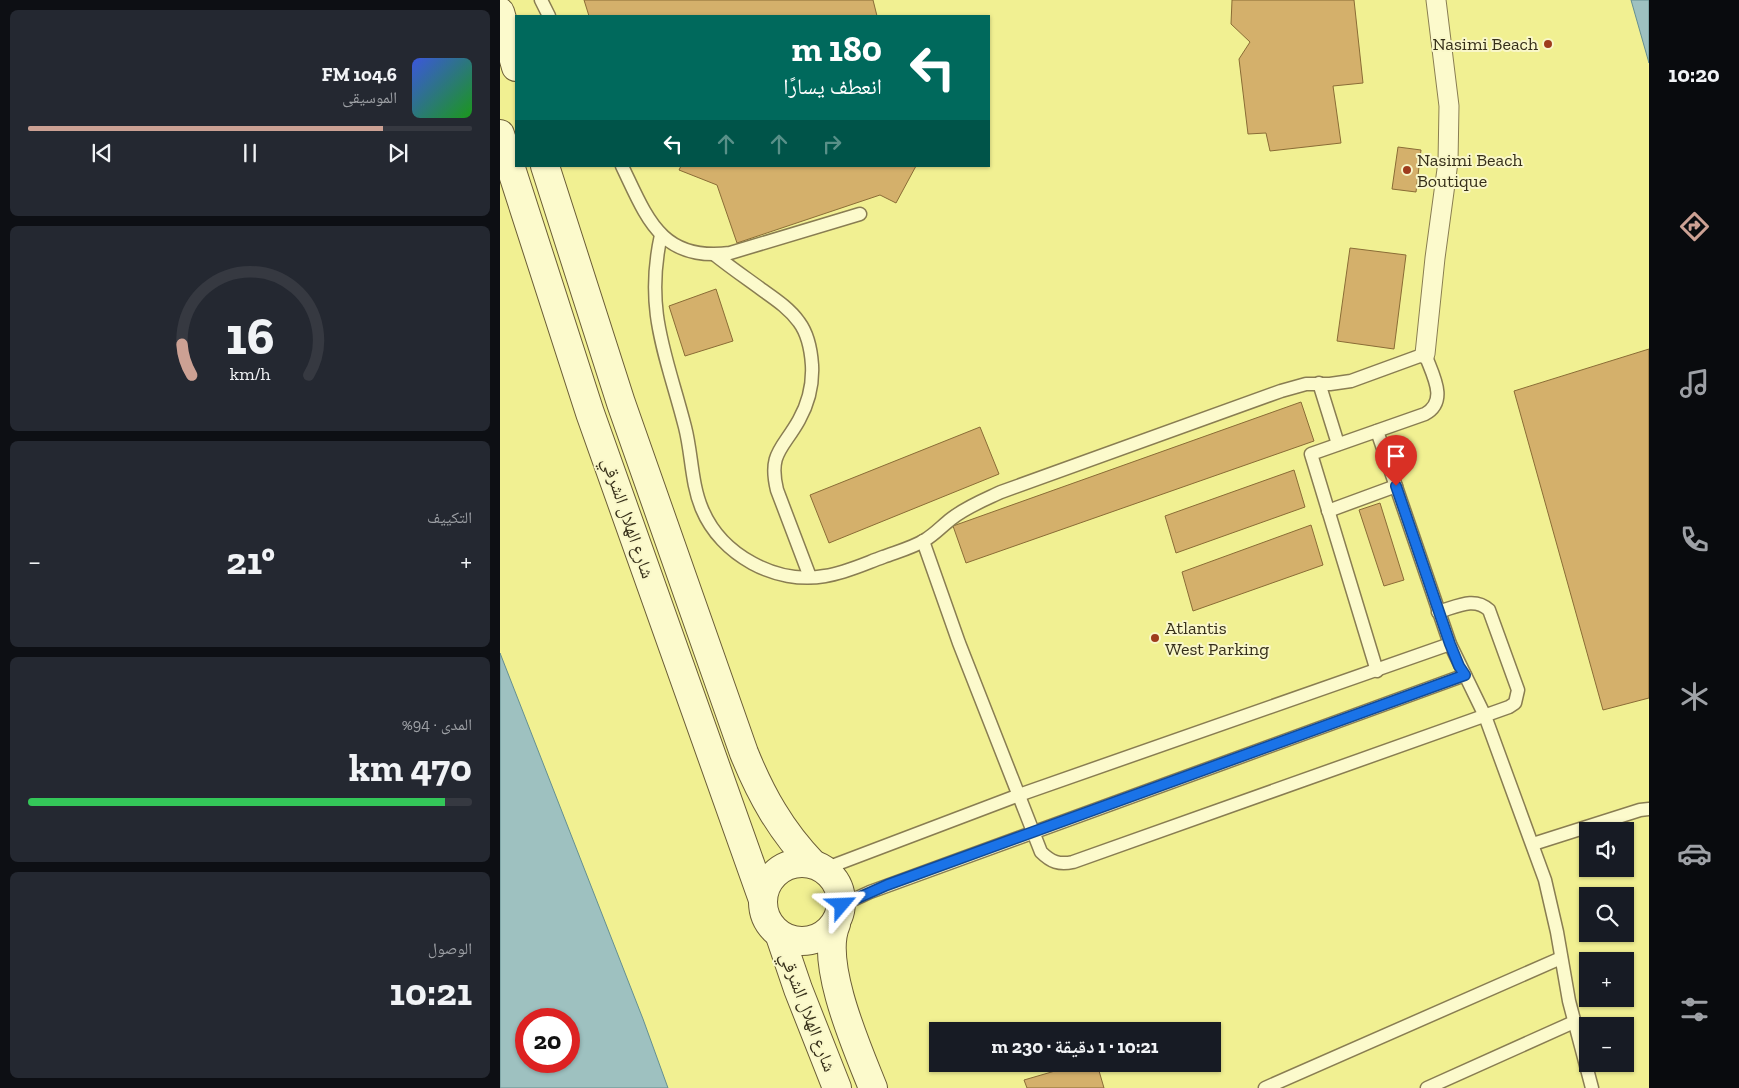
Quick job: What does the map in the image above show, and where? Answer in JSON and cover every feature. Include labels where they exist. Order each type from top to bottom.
[{"type":"main road","points":[[500,12],[515,64]]},
{"type":"main road","name":"شارع الهلال الشرقي","points":[[500,134],[587,404],[762,900],[766,921],[780,936],[798,989],[837,1088]]},
{"type":"main road","name":"شارع الهلال الشرقي","points":[[546,167],[621,403],[744,753],[766,803],[781,826],[798,848],[838,884],[839,915],[831,934],[833,957],[841,1003],[872,1088]]},
{"type":"main road","points":[[762,900],[768,880],[784,866],[805,862],[819,866]]},
{"type":"main road","name":"شارع الهلال الشرقي","points":[[780,936],[799,942],[820,938],[839,915]]},
{"type":"street","points":[[1425,354],[1448,162],[1449,106],[1436,0]]},
{"type":"lane","points":[[541,0],[548,15]]},
{"type":"lane","points":[[622,167],[651,224],[673,244],[701,254],[730,253],[860,214]]},
{"type":"lane","points":[[661,235],[654,274],[656,314],[663,353],[687,434],[696,493],[702,509],[710,526],[737,554],[772,572],[791,576],[823,577],[848,570],[923,542],[963,510],[1001,492],[1293,387],[1351,381],[1425,354],[1438,395],[1437,403],[1432,410],[1311,454],[1377,671]]},
{"type":"lane","points":[[715,255],[788,309],[799,322],[808,338],[812,356],[813,373],[811,389],[799,421],[782,444],[777,455],[774,466],[774,478],[810,577]]},
{"type":"lane","points":[[1319,383],[1338,444]]},
{"type":"lane","points":[[1377,431],[1450,644],[1459,666],[1485,716],[1533,844],[1552,905],[1574,1022],[1591,1088]]},
{"type":"lane","points":[[1328,511],[1396,486]]},
{"type":"lane","points":[[923,542],[1041,852],[1047,859],[1055,863],[1065,864],[1073,862],[1485,716],[1510,707],[1515,703],[1518,690],[1489,610],[1484,605],[1476,602],[1438,612]]},
{"type":"lane","points":[[819,866],[1450,644]]},
{"type":"lane","name":"شارع الهلال الشرقي","points":[[839,915],[870,892],[1465,675]]},
{"type":"lane","points":[[1533,844],[1640,810],[1649,809]]},
{"type":"lane","points":[[1270,1087],[1561,958]]},
{"type":"lane","points":[[1427,1088],[1574,1022]]},
{"type":"sand","points":[[500,0],[1631,0],[1649,63],[1649,1088],[668,1088],[643,1019],[500,653]]},
{"type":"water","points":[[1631,0],[1649,0],[1649,63]]},
{"type":"water","points":[[500,653],[643,1019],[668,1088],[500,1088]]},
{"type":"building","points":[[584,0],[873,0],[877,15],[589,15]]},
{"type":"building","points":[[1232,0],[1354,0],[1363,83],[1333,86],[1341,143],[1270,151],[1266,133],[1248,134],[1239,59],[1250,42],[1231,24]]},
{"type":"building","name":"Nasimi Beach Boutique","points":[[1398,147],[1421,150],[1416,192],[1392,189]]},
{"type":"building","points":[[680,167],[915,167],[896,203],[880,195],[737,243],[717,185],[679,170]]},
{"type":"building","points":[[1350,248],[1406,255],[1394,349],[1337,341]]},
{"type":"building","points":[[716,289],[733,341],[685,356],[669,306]]},
{"type":"building","points":[[1649,349],[1649,698],[1603,710],[1514,391]]},
{"type":"building","points":[[1301,402],[1314,441],[966,563],[953,526]]},
{"type":"building","points":[[980,427],[999,474],[829,543],[810,495]]},
{"type":"building","points":[[1294,470],[1305,507],[1176,553],[1165,516]]},
{"type":"building","points":[[1380,503],[1404,580],[1384,586],[1359,510]]},
{"type":"building","points":[[1311,525],[1323,565],[1193,611],[1182,572]]},
{"type":"building","points":[[1052,1072],[1099,1072],[1104,1088],[1027,1088],[1024,1080]]},
{"type":"place","name":"Nasimi Beach","points":[[1548,44]]},
{"type":"place","name":"Nasimi Beach Boutique","points":[[1407,170]]},
{"type":"place","name":"Atlantis West Parking","points":[[1155,638]]},
{"type":"route","points":[[842,905],[887,885],[1465,675],[1454,655],[1438,612],[1396,486]]}]
